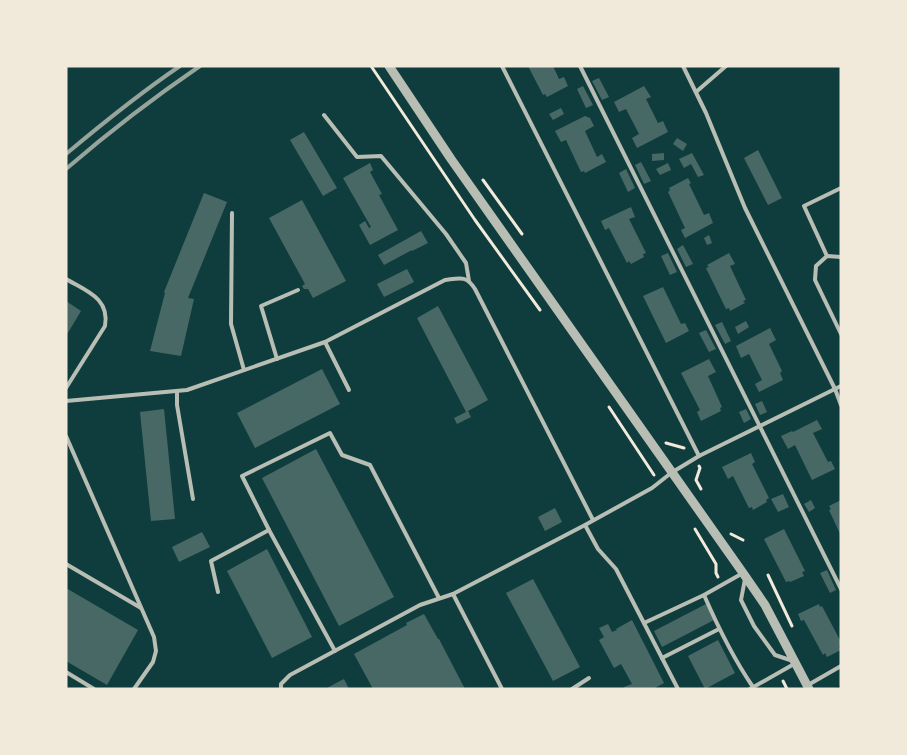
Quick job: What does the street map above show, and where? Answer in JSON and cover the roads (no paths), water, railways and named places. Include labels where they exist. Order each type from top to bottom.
[{"type":"street","points":[[389,66],[456,167],[745,575],[765,606],[809,687]]},
{"type":"lane","points":[[502,66],[698,456]]},
{"type":"lane","points":[[580,66],[841,589]]},
{"type":"lane","points":[[683,66],[706,113],[745,208],[835,389],[841,405]]},
{"type":"lane","points":[[696,92],[726,66]]},
{"type":"lane","points":[[324,115],[357,157],[381,156],[446,234],[466,263],[469,281],[475,289],[593,520]]},
{"type":"lane","points":[[827,256],[804,206],[841,188]]},
{"type":"lane","points":[[232,213],[231,324],[244,370]]},
{"type":"lane","points":[[841,257],[827,256],[816,266],[815,280],[841,334]]},
{"type":"lane","points":[[66,401],[187,390],[324,342],[445,280],[460,278],[469,281]]},
{"type":"lane","points":[[66,279],[96,297],[106,310],[107,318],[105,326],[66,388]]},
{"type":"lane","points":[[277,359],[261,306],[298,290]]},
{"type":"lane","points":[[324,342],[349,390]]},
{"type":"lane","points":[[281,689],[281,684],[290,675],[420,605],[453,594],[585,525],[652,488],[698,456],[841,386]]},
{"type":"lane","points":[[176,391],[193,499]]},
{"type":"lane","points":[[335,651],[242,476],[330,433],[342,455],[370,465],[439,598]]},
{"type":"lane","points":[[66,436],[154,637],[156,651],[153,662],[134,689]]},
{"type":"lane","points":[[585,525],[598,549],[616,569],[678,689]]},
{"type":"lane","points":[[218,592],[211,561],[269,530]]},
{"type":"lane","points":[[66,564],[141,608]]},
{"type":"lane","points":[[644,623],[745,575]]},
{"type":"lane","points":[[745,575],[741,600],[754,626],[775,655],[796,662]]},
{"type":"lane","points":[[453,594],[502,689]]},
{"type":"lane","points":[[704,595],[719,629],[752,688],[796,662]]},
{"type":"lane","points":[[662,658],[719,629]]},
{"type":"lane","points":[[809,687],[841,666]]},
{"type":"lane","points":[[66,672],[94,689]]},
{"type":"lane","points":[[572,689],[589,678]]},
{"type":"railway","points":[[66,154],[122,108],[180,66]]},
{"type":"railway","points":[[66,169],[165,90],[200,66]]}]
